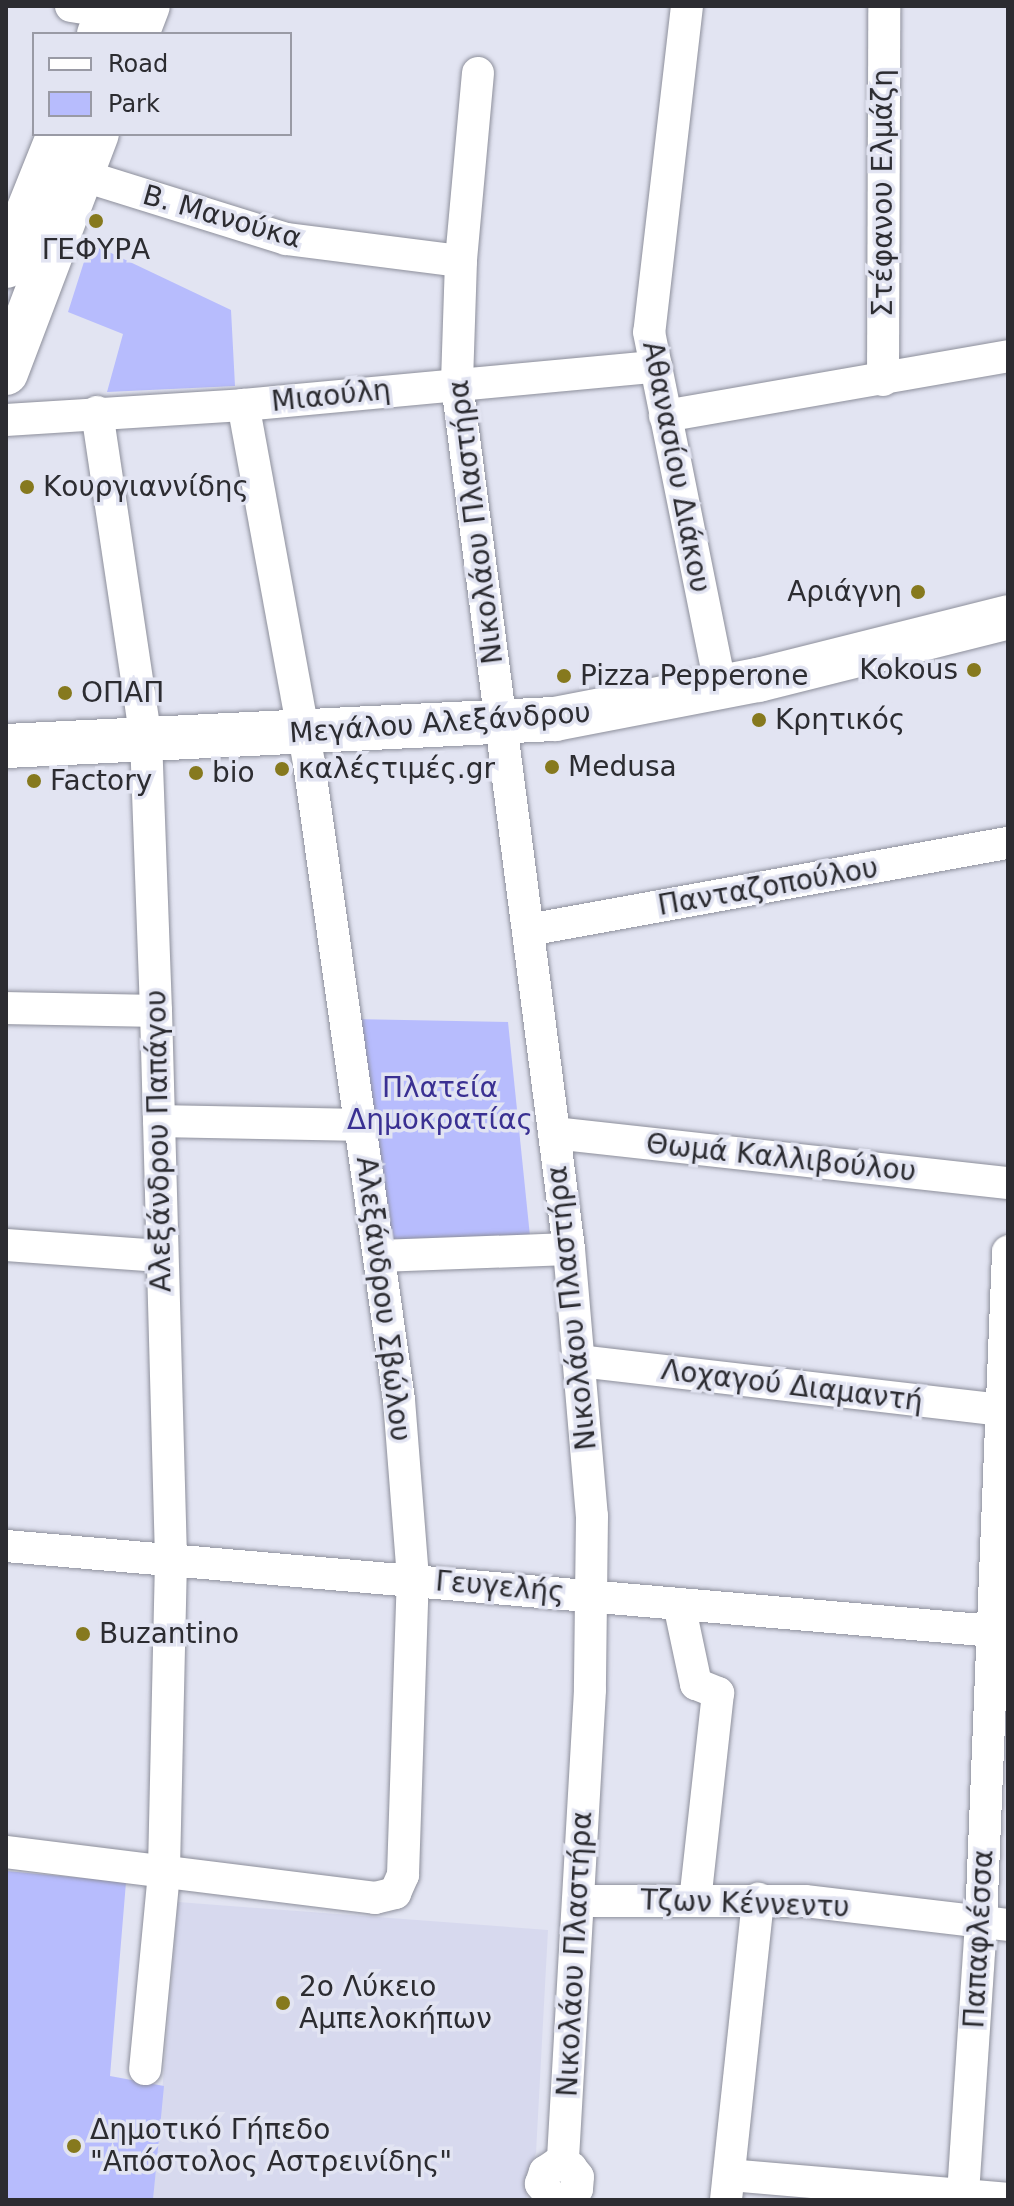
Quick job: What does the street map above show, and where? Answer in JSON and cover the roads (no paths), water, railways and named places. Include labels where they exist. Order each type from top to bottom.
[{"type":"main road","points":[[6,266],[58,136]]},
{"type":"main road","points":[[6,373],[96,136]]},
{"type":"main road","name":"Μεγάλου Αλεξάνδρου","points":[[6,746],[502,724],[611,711],[721,688],[1008,617]]},
{"type":"street","name":"Αθανασίου Διάκου","points":[[687,6],[649,312],[665,416],[721,688]]},
{"type":"street","name":"Στέφανου Ελμάζη","points":[[883,380],[884,6]]},
{"type":"street","name":"Νικολάου Πλαστήρα","points":[[478,73],[461,261],[457,384],[569,1249],[593,1595],[563,2164],[575,2172],[578,2184],[565,2200]]},
{"type":"street","name":"Β. Μανούκα","points":[[81,175],[286,239],[461,261]]},
{"type":"street","points":[[665,416],[1008,356]]},
{"type":"street","name":"Μιαούλη","points":[[6,420],[243,405],[656,367]]},
{"type":"street","name":"Αλεξάνδρου Σβώλου","points":[[164,1873],[382,1898],[395,1893],[404,1866],[413,1578],[399,1400],[302,733],[243,405]]},
{"type":"street","name":"Αλεξάνδρου Παπάγου","points":[[97,412],[146,738],[156,1011],[171,1560],[164,1873],[145,2069]]},
{"type":"street","name":"Πανταζοπούλου","points":[[528,930],[1008,843]]},
{"type":"street","points":[[6,1008],[156,1011]]},
{"type":"street","points":[[159,1121],[361,1125]]},
{"type":"street","name":"Θωμά Καλλιβούλου","points":[[554,1133],[1008,1183]]},
{"type":"street","points":[[6,1245],[161,1256]]},
{"type":"street","points":[[379,1256],[569,1249]]},
{"type":"street","name":"Παπαφλέσσα","points":[[963,2194],[994,1924],[994,1631],[1004,1529],[1008,1252]]},
{"type":"street","name":"Λοχαγού Διαμαντή","points":[[579,1361],[1004,1410]]},
{"type":"street","name":"Γευγελής","points":[[6,1546],[413,1578],[994,1631]]},
{"type":"street","points":[[679,1604],[696,1684],[718,1693],[695,1901]]},
{"type":"street","points":[[6,1852],[164,1873]]},
{"type":"street","points":[[758,1899],[727,2187],[963,2194],[1008,2199]]},
{"type":"street","name":"Τζων Κέννεντυ","points":[[578,1901],[758,1899],[994,1924]]},
{"type":"street","points":[[554,2200],[543,2191],[542,2177],[551,2166],[563,2164]]},
{"type":"place","name":"ΓΕΦΥΡΑ","points":[[96,221]]},
{"type":"place","name":"Κουργιαννίδης","points":[[27,487]]},
{"type":"place","name":"Αριάγνη","points":[[918,592]]},
{"type":"place","name":"Kokous","points":[[974,670]]},
{"type":"place","name":"Pizza Pepperone","points":[[564,676]]},
{"type":"place","name":"ΟΠΑΠ","points":[[65,693]]},
{"type":"place","name":"Κρητικός","points":[[759,720]]},
{"type":"place","name":"Medusa","points":[[552,767]]},
{"type":"place","name":"καλέςτιμές.gr","points":[[282,769]]},
{"type":"place","name":"bio","points":[[196,773]]},
{"type":"place","name":"Factory","points":[[34,781]]},
{"type":"place","name":"Buzantino","points":[[83,1634]]},
{"type":"place","name":"2ο Λύκειο Αμπελοκήπων","points":[[283,2003]]},
{"type":"place","name":"Δημοτικό Γήπεδο \"Απόστολος Αστρεινίδης\"","points":[[74,2146]]},
{"type":"park label","name":"Πλατεία Δημοκρατίας","points":[[440,1104]]}]
